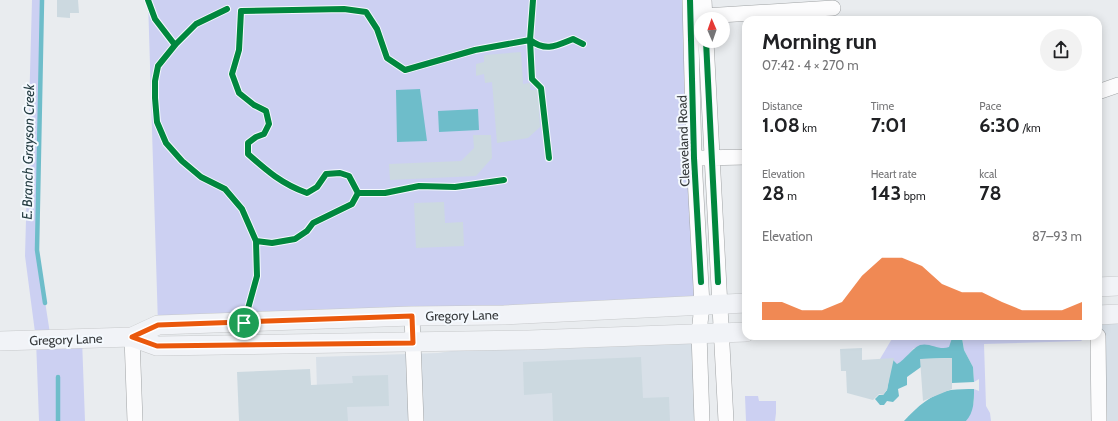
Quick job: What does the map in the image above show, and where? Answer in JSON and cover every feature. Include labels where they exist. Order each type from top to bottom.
[{"type":"main road","points":[[1102,287],[1118,286]]},
{"type":"main road","name":"Gregory Lane","points":[[132,337],[158,325],[412,316],[504,315],[742,303]]},
{"type":"main road","points":[[1102,315],[1118,314]]},
{"type":"main road","name":"Gregory Lane","points":[[0,342],[132,337],[157,346],[413,343],[742,332]]},
{"type":"street","name":"Cleaveland Road","points":[[690,0],[694,158],[710,305],[722,333],[726,421]]},
{"type":"street","points":[[704,0],[704,12]]},
{"type":"street","points":[[730,16],[833,9]]},
{"type":"street","name":"Cleaveland Road","points":[[702,421],[700,333],[710,305],[712,158],[706,48]]},
{"type":"street","points":[[1102,91],[1118,85]]},
{"type":"street","points":[[694,158],[742,157]]},
{"type":"street","points":[[412,316],[416,421]]},
{"type":"street","points":[[132,337],[135,421]]},
{"type":"street","points":[[1098,340],[1100,421]]},
{"type":"shaded area","points":[[32,0],[42,0],[37,250],[51,340],[82,339],[85,421],[39,421],[36,340],[25,256]]},
{"type":"shaded area","points":[[148,0],[690,0],[702,305],[158,325]]},
{"type":"shaded area","points":[[420,89],[427,141],[397,142],[396,90]]},
{"type":"shaded area","points":[[478,109],[479,130],[439,132],[438,111]]},
{"type":"shaded area","points":[[1118,314],[1118,421],[1099,421],[1098,340],[1102,340],[1102,315]]},
{"type":"shaded area","points":[[699,333],[702,421],[318,421],[316,357],[438,353],[529,340]]},
{"type":"shaded area","points":[[891,340],[952,340],[951,345],[946,348],[914,348],[903,361],[897,364],[880,359]]},
{"type":"shaded area","points":[[951,340],[962,340],[964,350],[973,367],[974,382],[952,383],[951,358],[921,359],[921,367],[907,377],[907,385],[898,389],[899,396],[893,402],[887,401],[884,405],[880,405],[875,399],[879,395],[883,395],[887,390],[892,359],[897,364],[914,349],[924,344],[942,348],[949,347]]},
{"type":"shaded area","points":[[963,340],[1082,341],[984,344],[986,406],[990,413],[991,421],[966,421],[974,402],[974,389],[979,391],[979,379],[974,382],[973,367],[964,350]]},
{"type":"shaded area","points":[[974,389],[974,402],[972,410],[966,421],[904,421],[931,397],[937,394],[951,390]]},
{"type":"shaded area","points":[[745,396],[758,396],[759,401],[776,401],[775,421],[746,421]]},
{"type":"building","points":[[57,0],[78,0],[79,13],[70,13],[70,18],[57,17]]},
{"type":"building","points":[[521,52],[523,84],[530,83],[530,90],[538,90],[540,127],[528,138],[497,143],[492,82],[485,83],[484,74],[476,76],[476,64],[484,62],[484,55]]},
{"type":"building","points":[[473,135],[491,135],[492,158],[476,176],[390,180],[389,164],[461,161],[474,148]]},
{"type":"building","points":[[444,202],[445,223],[463,222],[464,246],[416,248],[414,203]]},
{"type":"building","points":[[862,348],[862,360],[894,358],[887,390],[883,395],[879,394],[873,400],[847,393],[846,371],[841,371],[840,349]]},
{"type":"building","points":[[641,357],[643,398],[669,397],[670,421],[553,421],[552,393],[524,395],[523,362]]},
{"type":"building","points":[[952,358],[952,389],[923,401],[920,359]]},
{"type":"building","points":[[310,369],[311,385],[353,383],[352,376],[388,375],[389,406],[347,407],[348,421],[239,421],[237,372]]},
{"type":"waterway","name":"E. Branch Grayson Creek","points":[[42,0],[37,250],[45,303]]},
{"type":"waterway","name":"E. Branch Grayson Creek","points":[[58,377],[58,421]]},
{"type":"cycle path","points":[[148,0],[155,19],[175,45]]},
{"type":"cycle path","points":[[533,0],[530,40],[532,79],[541,88],[549,158]]},
{"type":"cycle path","points":[[690,0],[694,158],[701,282]]},
{"type":"cycle path","points":[[227,9],[196,24],[175,45],[158,66],[155,81],[155,98],[157,122],[166,143],[182,161],[201,177],[225,189],[242,209],[256,241],[257,276],[244,323]]},
{"type":"cycle path","points":[[358,193],[349,176],[340,173],[326,174],[317,187],[307,193],[290,186],[248,154],[248,143],[256,137],[264,134],[269,124],[266,111],[254,105],[239,93],[232,74],[239,50],[241,11],[344,9],[366,12],[377,29],[387,58],[405,70],[475,50],[530,40],[536,44],[546,47],[556,46],[573,39],[583,44]]},
{"type":"cycle path","points":[[706,48],[718,282]]},
{"type":"cycle path","points":[[256,241],[272,243],[295,239],[307,231],[313,223],[352,204],[358,193],[385,193],[419,186],[455,187],[504,180]]},
{"type":"route","points":[[412,316],[413,343],[157,346],[132,337],[158,325],[244,323],[412,316]]}]
